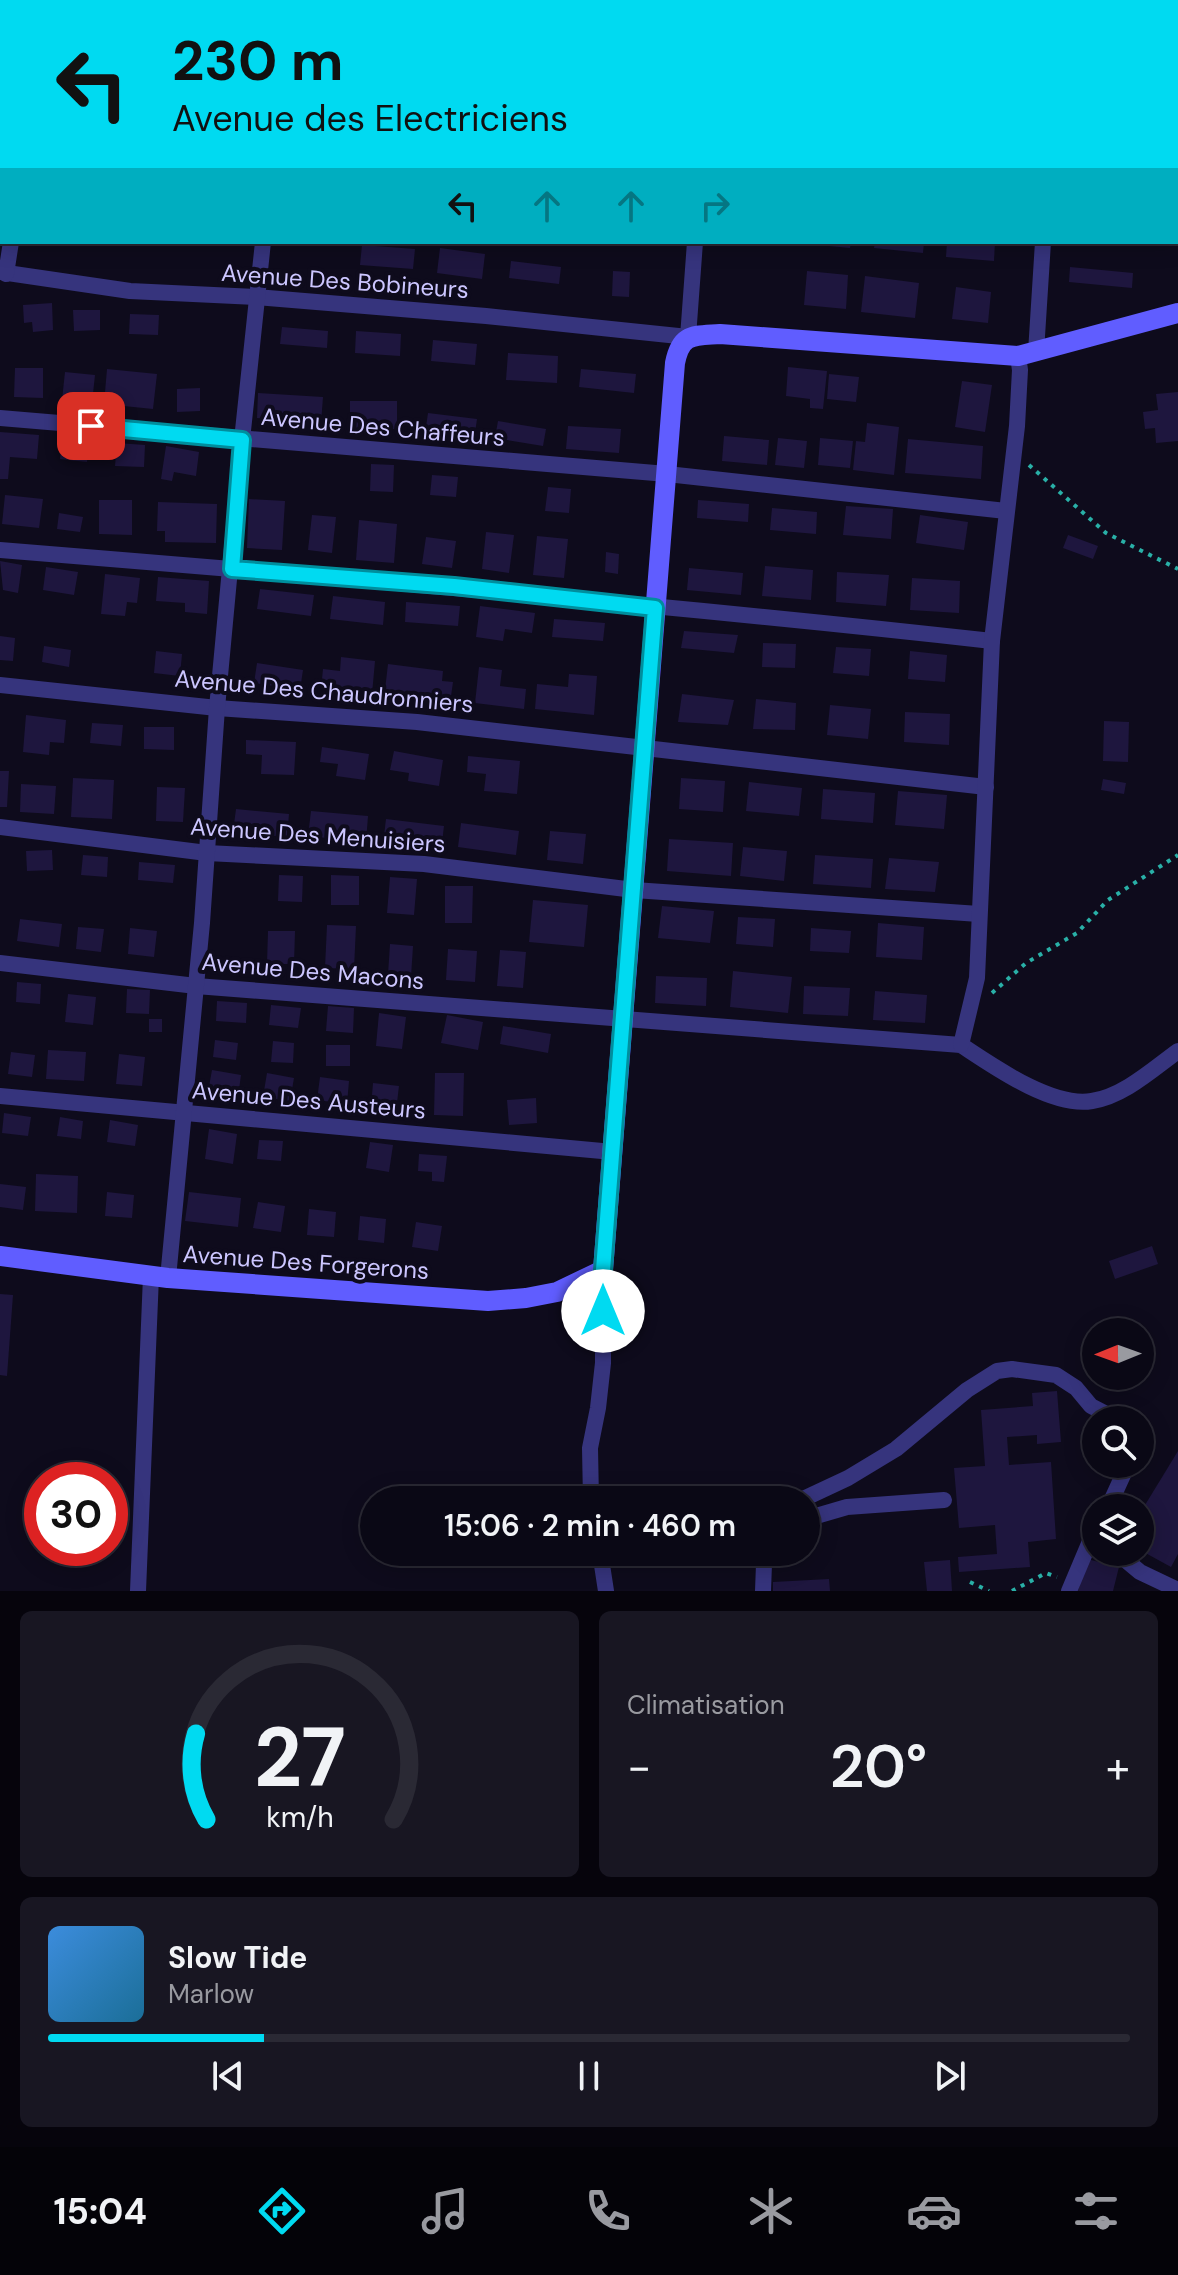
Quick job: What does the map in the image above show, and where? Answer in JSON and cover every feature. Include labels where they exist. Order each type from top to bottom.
[{"type":"street","points":[[3,273],[10,244]]},
{"type":"street","points":[[138,1591],[160,1277],[183,1113],[196,986],[217,708],[263,244]]},
{"type":"street","points":[[688,337],[695,244]]},
{"type":"street","points":[[1043,244],[1019,388],[992,641],[977,978],[971,1014],[961,1045],[1009,1077],[1047,1094],[1090,1102],[1108,1097],[1135,1082],[1178,1051]]},
{"type":"street","name":"Avenue Des Bobineurs","points":[[3,273],[130,291],[256,297],[688,337]]},
{"type":"street","points":[[591,1486],[590,1448],[603,1363],[603,1270],[622,1020],[675,363],[681,344],[688,337],[720,334],[1027,354],[1178,313]]},
{"type":"street","name":"Avenue Des Chaffeurs","points":[[0,418],[667,474],[1006,511]]},
{"type":"street","points":[[0,550],[454,586],[992,641]]},
{"type":"street","name":"Avenue Des Chaudronniers","points":[[0,685],[217,708],[417,722],[986,787]]},
{"type":"street","name":"Avenue Des Menuisiers","points":[[0,827],[207,853],[424,864],[634,890],[979,914]]},
{"type":"street","name":"Avenue Des Macons","points":[[0,963],[196,986],[961,1045]]},
{"type":"street","name":"Avenue Des Austeurs","points":[[0,1096],[613,1152]]},
{"type":"street","name":"Avenue Des Forgerons","points":[[0,1256],[160,1277],[488,1301],[557,1292],[603,1270]]},
{"type":"street","points":[[820,1491],[896,1449],[967,1390],[997,1371],[1012,1369],[1056,1375],[1076,1388],[1091,1406]]},
{"type":"street","points":[[820,1515],[847,1507],[944,1500]]},
{"type":"street","points":[[1070,1587],[1082,1559]]},
{"type":"street","points":[[602,1566],[606,1591]]},
{"type":"street","points":[[763,1591],[764,1566]]},
{"type":"street","points":[[1133,1566],[1178,1590]]},
{"type":"path","points":[[1014,455],[1056,487],[1106,533],[1178,569]]},
{"type":"path","points":[[971,1014],[1008,977],[1077,933],[1108,900],[1178,855]]},
{"type":"path","points":[[1012,1591],[1046,1573],[1070,1587]]},
{"type":"path","points":[[970,1582],[989,1591]]},
{"type":"building","points":[[808,244],[851,244],[850,248]]},
{"type":"building","points":[[875,244],[924,244],[923,253],[874,248]]},
{"type":"building","points":[[947,244],[995,244],[994,261],[946,257]]},
{"type":"building","points":[[362,245],[415,249],[413,269],[360,265]]},
{"type":"building","points":[[440,248],[485,254],[482,279],[437,273]]},
{"type":"building","points":[[511,261],[561,267],[559,284],[509,278]]},
{"type":"building","points":[[1070,267],[1133,273],[1132,288],[1069,282]]},
{"type":"building","points":[[613,271],[630,272],[629,297],[612,296]]},
{"type":"building","points":[[807,271],[848,275],[846,309],[804,305]]},
{"type":"building","points":[[865,276],[919,283],[915,318],[861,312]]},
{"type":"building","points":[[956,287],[991,292],[988,323],[952,319]]},
{"type":"building","points":[[52,303],[53,330],[33,332],[32,322],[24,323],[23,305]]},
{"type":"building","points":[[73,310],[100,310],[100,330],[74,331]]},
{"type":"building","points":[[130,314],[159,315],[158,335],[129,334]]},
{"type":"building","points":[[282,327],[328,331],[327,348],[280,344]]},
{"type":"building","points":[[356,331],[401,334],[400,356],[355,353]]},
{"type":"building","points":[[433,340],[477,344],[475,365],[431,361]]},
{"type":"building","points":[[508,353],[558,356],[557,383],[506,380]]},
{"type":"building","points":[[788,367],[827,371],[823,409],[810,408],[810,399],[786,396]]},
{"type":"building","points":[[15,368],[43,368],[43,398],[14,397]]},
{"type":"building","points":[[107,369],[157,374],[153,409],[104,404]]},
{"type":"building","points":[[581,369],[636,374],[634,393],[579,387]]},
{"type":"building","points":[[65,372],[95,375],[92,403],[62,400]]},
{"type":"building","points":[[829,374],[859,377],[856,402],[827,399]]},
{"type":"building","points":[[962,381],[992,385],[985,432],[955,427]]},
{"type":"building","points":[[200,388],[200,411],[177,412],[177,389]]},
{"type":"building","points":[[1178,392],[1178,441],[1156,443],[1155,428],[1145,429],[1143,412],[1158,410],[1156,394]]},
{"type":"building","points":[[258,393],[323,397],[321,423],[257,418]]},
{"type":"building","points":[[350,401],[397,401],[397,429],[350,428]]},
{"type":"building","points":[[428,413],[477,419],[474,440],[425,434]]},
{"type":"building","points":[[498,421],[546,429],[543,446],[495,438]]},
{"type":"building","points":[[867,423],[899,427],[894,475],[853,470],[856,441],[865,442]]},
{"type":"building","points":[[568,426],[621,429],[619,453],[566,449]]},
{"type":"building","points":[[0,432],[39,435],[37,459],[10,457],[8,479],[0,479]]},
{"type":"building","points":[[724,436],[769,440],[767,465],[722,461]]},
{"type":"building","points":[[62,438],[89,440],[87,462],[60,459]]},
{"type":"building","points":[[778,438],[807,441],[804,468],[775,465]]},
{"type":"building","points":[[820,438],[853,441],[850,468],[818,465]]},
{"type":"building","points":[[908,439],[983,446],[981,479],[905,473]]},
{"type":"building","points":[[117,443],[145,445],[144,467],[115,466]]},
{"type":"building","points":[[166,446],[199,452],[196,476],[174,472],[172,481],[161,479]]},
{"type":"building","points":[[371,464],[394,465],[393,492],[370,491]]},
{"type":"building","points":[[432,475],[458,477],[456,497],[430,495]]},
{"type":"building","points":[[548,487],[571,489],[569,513],[545,511]]},
{"type":"building","points":[[5,495],[43,499],[39,528],[2,524]]},
{"type":"building","points":[[249,499],[285,501],[282,550],[247,548]]},
{"type":"building","points":[[99,500],[132,500],[132,535],[99,534]]},
{"type":"building","points":[[698,500],[749,504],[748,522],[697,518]]},
{"type":"building","points":[[158,502],[217,504],[216,543],[165,542],[165,531],[157,531]]},
{"type":"building","points":[[846,506],[893,509],[891,539],[843,535]]},
{"type":"building","points":[[772,508],[817,512],[816,534],[770,530]]},
{"type":"building","points":[[59,513],[83,517],[80,532],[57,529]]},
{"type":"building","points":[[312,515],[336,517],[332,553],[308,550]]},
{"type":"building","points":[[920,515],[968,522],[964,550],[916,543]]},
{"type":"building","points":[[359,520],[397,524],[394,563],[356,560]]},
{"type":"building","points":[[486,532],[514,535],[509,573],[482,569]]},
{"type":"building","points":[[1068,535],[1098,546],[1093,559],[1063,548]]},
{"type":"building","points":[[537,536],[568,539],[564,578],[533,575]]},
{"type":"building","points":[[426,537],[456,541],[452,568],[422,564]]},
{"type":"building","points":[[606,552],[619,554],[618,574],[605,572]]},
{"type":"building","points":[[0,561],[22,565],[18,593],[3,590]]},
{"type":"building","points":[[765,566],[813,570],[811,600],[762,596]]},
{"type":"building","points":[[46,567],[78,572],[74,595],[43,590]]},
{"type":"building","points":[[689,568],[743,573],[741,595],[687,590]]},
{"type":"building","points":[[837,572],[889,575],[886,606],[836,602]]},
{"type":"building","points":[[105,574],[140,578],[137,603],[127,602],[125,616],[101,614]]},
{"type":"building","points":[[158,577],[209,581],[207,614],[185,612],[185,603],[156,601]]},
{"type":"building","points":[[912,578],[960,581],[959,613],[910,610]]},
{"type":"building","points":[[260,589],[314,595],[311,616],[257,609]]},
{"type":"building","points":[[333,596],[385,602],[383,625],[330,619]]},
{"type":"building","points":[[406,602],[460,606],[458,626],[405,622]]},
{"type":"building","points":[[480,606],[535,613],[532,633],[505,629],[503,641],[476,637]]},
{"type":"building","points":[[554,619],[605,623],[603,641],[552,637]]},
{"type":"building","points":[[684,631],[738,635],[734,653],[681,648]]},
{"type":"building","points":[[0,636],[15,638],[13,661],[0,660]]},
{"type":"building","points":[[763,643],[796,644],[795,668],[762,667]]},
{"type":"building","points":[[44,646],[71,650],[69,667],[42,662]]},
{"type":"building","points":[[836,647],[871,649],[869,676],[833,673]]},
{"type":"building","points":[[156,651],[182,654],[180,676],[154,673]]},
{"type":"building","points":[[910,651],[947,655],[945,682],[908,679]]},
{"type":"building","points":[[341,657],[375,661],[372,694],[321,689],[323,669],[340,671]]},
{"type":"building","points":[[257,663],[303,670],[300,690],[254,683]]},
{"type":"building","points":[[388,664],[443,671],[442,681],[453,682],[450,703],[401,696],[402,692],[385,690]]},
{"type":"building","points":[[479,667],[502,670],[500,686],[526,689],[524,709],[475,703]]},
{"type":"building","points":[[569,674],[597,676],[594,715],[535,709],[537,684],[568,687]]},
{"type":"building","points":[[682,694],[734,700],[728,725],[678,722]]},
{"type":"building","points":[[756,699],[796,703],[795,730],[753,729]]},
{"type":"building","points":[[830,705],[871,709],[868,739],[827,735]]},
{"type":"building","points":[[905,712],[950,714],[949,745],[904,742]]},
{"type":"building","points":[[26,715],[66,720],[64,743],[50,742],[49,755],[23,752]]},
{"type":"building","points":[[1104,721],[1129,722],[1128,762],[1103,761]]},
{"type":"building","points":[[92,723],[123,725],[121,746],[90,743]]},
{"type":"building","points":[[144,727],[174,727],[174,750],[144,749]]},
{"type":"building","points":[[246,740],[296,742],[294,775],[261,774],[262,755],[246,754]]},
{"type":"building","points":[[322,747],[369,754],[365,780],[336,776],[338,764],[320,762]]},
{"type":"building","points":[[394,751],[443,760],[439,786],[408,781],[409,773],[390,770]]},
{"type":"building","points":[[468,756],[520,761],[517,794],[484,791],[486,774],[467,772]]},
{"type":"building","points":[[0,771],[9,771],[7,807],[0,807]]},
{"type":"building","points":[[73,778],[114,780],[112,819],[71,817]]},
{"type":"building","points":[[681,778],[725,781],[723,812],[679,809]]},
{"type":"building","points":[[1103,779],[1126,783],[1124,794],[1101,790]]},
{"type":"building","points":[[749,782],[802,788],[799,816],[746,811]]},
{"type":"building","points":[[21,784],[56,786],[54,814],[20,812]]},
{"type":"building","points":[[157,787],[185,788],[183,822],[156,821]]},
{"type":"building","points":[[823,789],[875,793],[873,823],[821,819]]},
{"type":"building","points":[[898,791],[947,795],[944,829],[895,825]]},
{"type":"building","points":[[236,809],[289,814],[287,837],[233,832]]},
{"type":"building","points":[[311,811],[368,816],[366,842],[308,836]]},
{"type":"building","points":[[386,819],[444,826],[441,851],[383,844]]},
{"type":"building","points":[[461,823],[519,831],[516,855],[458,847]]},
{"type":"building","points":[[550,831],[586,834],[583,864],[547,860]]},
{"type":"building","points":[[669,839],[733,843],[731,876],[667,871]]},
{"type":"building","points":[[743,847],[787,851],[784,881],[740,876]]},
{"type":"building","points":[[52,850],[53,870],[27,871],[26,851]]},
{"type":"building","points":[[83,855],[108,857],[107,877],[81,875]]},
{"type":"building","points":[[815,855],[873,859],[871,888],[813,884]]},
{"type":"building","points":[[889,858],[939,862],[935,892],[885,889]]},
{"type":"building","points":[[139,862],[175,865],[173,883],[138,880]]},
{"type":"building","points":[[279,875],[303,876],[302,902],[278,901]]},
{"type":"building","points":[[331,875],[359,876],[359,905],[331,905]]},
{"type":"building","points":[[390,877],[417,879],[414,915],[387,913]]},
{"type":"building","points":[[445,886],[473,886],[472,923],[445,923]]},
{"type":"building","points":[[533,900],[588,905],[584,947],[529,942]]},
{"type":"building","points":[[662,906],[714,911],[710,943],[658,938]]},
{"type":"building","points":[[738,917],[775,919],[773,947],[736,944]]},
{"type":"building","points":[[20,919],[62,924],[59,947],[17,941]]},
{"type":"building","points":[[878,923],[924,927],[922,960],[876,957]]},
{"type":"building","points":[[327,925],[356,926],[354,969],[325,968]]},
{"type":"building","points":[[78,927],[104,929],[101,952],[76,949]]},
{"type":"building","points":[[130,928],[157,931],[154,957],[128,954]]},
{"type":"building","points":[[811,928],[851,931],[849,953],[810,951]]},
{"type":"building","points":[[268,931],[295,931],[294,964],[267,964]]},
{"type":"building","points":[[390,944],[413,946],[411,977],[388,975]]},
{"type":"building","points":[[448,949],[477,951],[475,982],[446,980]]},
{"type":"building","points":[[500,950],[526,952],[523,988],[497,986]]},
{"type":"building","points":[[733,971],[792,977],[788,1013],[730,1007]]},
{"type":"building","points":[[656,976],[707,978],[706,1006],[655,1003]]},
{"type":"building","points":[[17,982],[41,984],[40,1004],[16,1002]]},
{"type":"building","points":[[804,986],[850,988],[848,1016],[803,1014]]},
{"type":"building","points":[[127,989],[150,990],[149,1014],[126,1013]]},
{"type":"building","points":[[875,991],[927,995],[925,1023],[873,1020]]},
{"type":"building","points":[[68,994],[96,997],[93,1025],[65,1022]]},
{"type":"building","points":[[217,1001],[247,1003],[246,1023],[216,1021]]},
{"type":"building","points":[[271,1005],[301,1008],[298,1028],[269,1025]]},
{"type":"building","points":[[328,1006],[354,1008],[353,1033],[326,1031]]},
{"type":"building","points":[[379,1013],[406,1017],[402,1049],[376,1046]]},
{"type":"building","points":[[447,1015],[483,1022],[478,1050],[441,1043]]},
{"type":"building","points":[[149,1019],[162,1019],[162,1032],[149,1032]]},
{"type":"building","points":[[503,1026],[551,1034],[548,1053],[500,1044]]},
{"type":"building","points":[[215,1040],[238,1043],[236,1060],[213,1057]]},
{"type":"building","points":[[273,1041],[294,1043],[293,1063],[271,1062]]},
{"type":"building","points":[[326,1045],[350,1045],[350,1066],[326,1066]]},
{"type":"building","points":[[48,1050],[86,1052],[84,1081],[46,1079]]},
{"type":"building","points":[[11,1052],[35,1055],[32,1077],[8,1074]]},
{"type":"building","points":[[119,1054],[145,1057],[142,1086],[116,1084]]},
{"type":"building","points":[[212,1070],[241,1075],[238,1097],[208,1092]]},
{"type":"building","points":[[267,1073],[294,1078],[290,1101],[263,1097]]},
{"type":"building","points":[[435,1073],[464,1073],[463,1116],[434,1115]]},
{"type":"building","points":[[320,1077],[349,1081],[347,1104],[317,1100]]},
{"type":"building","points":[[373,1083],[399,1086],[396,1111],[371,1108]]},
{"type":"building","points":[[536,1098],[537,1123],[509,1125],[507,1100]]},
{"type":"building","points":[[4,1113],[31,1117],[28,1136],[2,1133]]},
{"type":"building","points":[[60,1117],[83,1121],[81,1139],[57,1136]]},
{"type":"building","points":[[110,1120],[138,1125],[135,1146],[107,1142]]},
{"type":"building","points":[[209,1129],[237,1134],[233,1164],[205,1159]]},
{"type":"building","points":[[259,1140],[283,1141],[281,1161],[257,1159]]},
{"type":"building","points":[[370,1142],[393,1145],[389,1172],[366,1168]]},
{"type":"building","points":[[419,1154],[447,1156],[444,1182],[432,1181],[432,1172],[418,1171]]},
{"type":"building","points":[[36,1174],[78,1176],[77,1213],[35,1211]]},
{"type":"building","points":[[0,1184],[26,1187],[23,1210],[0,1207]]},
{"type":"building","points":[[107,1192],[134,1195],[132,1218],[105,1216]]},
{"type":"building","points":[[189,1192],[241,1198],[238,1227],[185,1221]]},
{"type":"building","points":[[258,1202],[285,1206],[281,1232],[253,1228]]},
{"type":"building","points":[[309,1209],[336,1212],[334,1237],[307,1235]]},
{"type":"building","points":[[360,1216],[386,1219],[384,1243],[358,1240]]},
{"type":"building","points":[[416,1222],[442,1226],[438,1251],[412,1247]]},
{"type":"building","points":[[1152,1246],[1158,1264],[1115,1279],[1109,1261]]},
{"type":"building","points":[[0,1294],[13,1295],[7,1376],[0,1375]]},
{"type":"building","points":[[1057,1391],[1061,1442],[1037,1444],[1037,1435],[1007,1437],[1009,1465],[1051,1462],[1056,1539],[1028,1542],[1030,1567],[959,1572],[958,1557],[997,1554],[995,1525],[959,1528],[954,1468],[985,1466],[981,1410],[1033,1406],[1032,1393]]},
{"type":"building","points":[[1178,1451],[1178,1554],[1171,1567],[1154,1558],[1152,1494]]},
{"type":"building","points":[[950,1560],[952,1591],[927,1591],[924,1562]]},
{"type":"building","points":[[1085,1566],[1119,1567],[1113,1591],[1078,1591]]},
{"type":"building","points":[[829,1579],[830,1591],[773,1591],[773,1582]]},
{"type":"route","points":[[91,426],[242,440],[232,569],[454,586],[655,608],[603,1270],[603,1311]]}]
